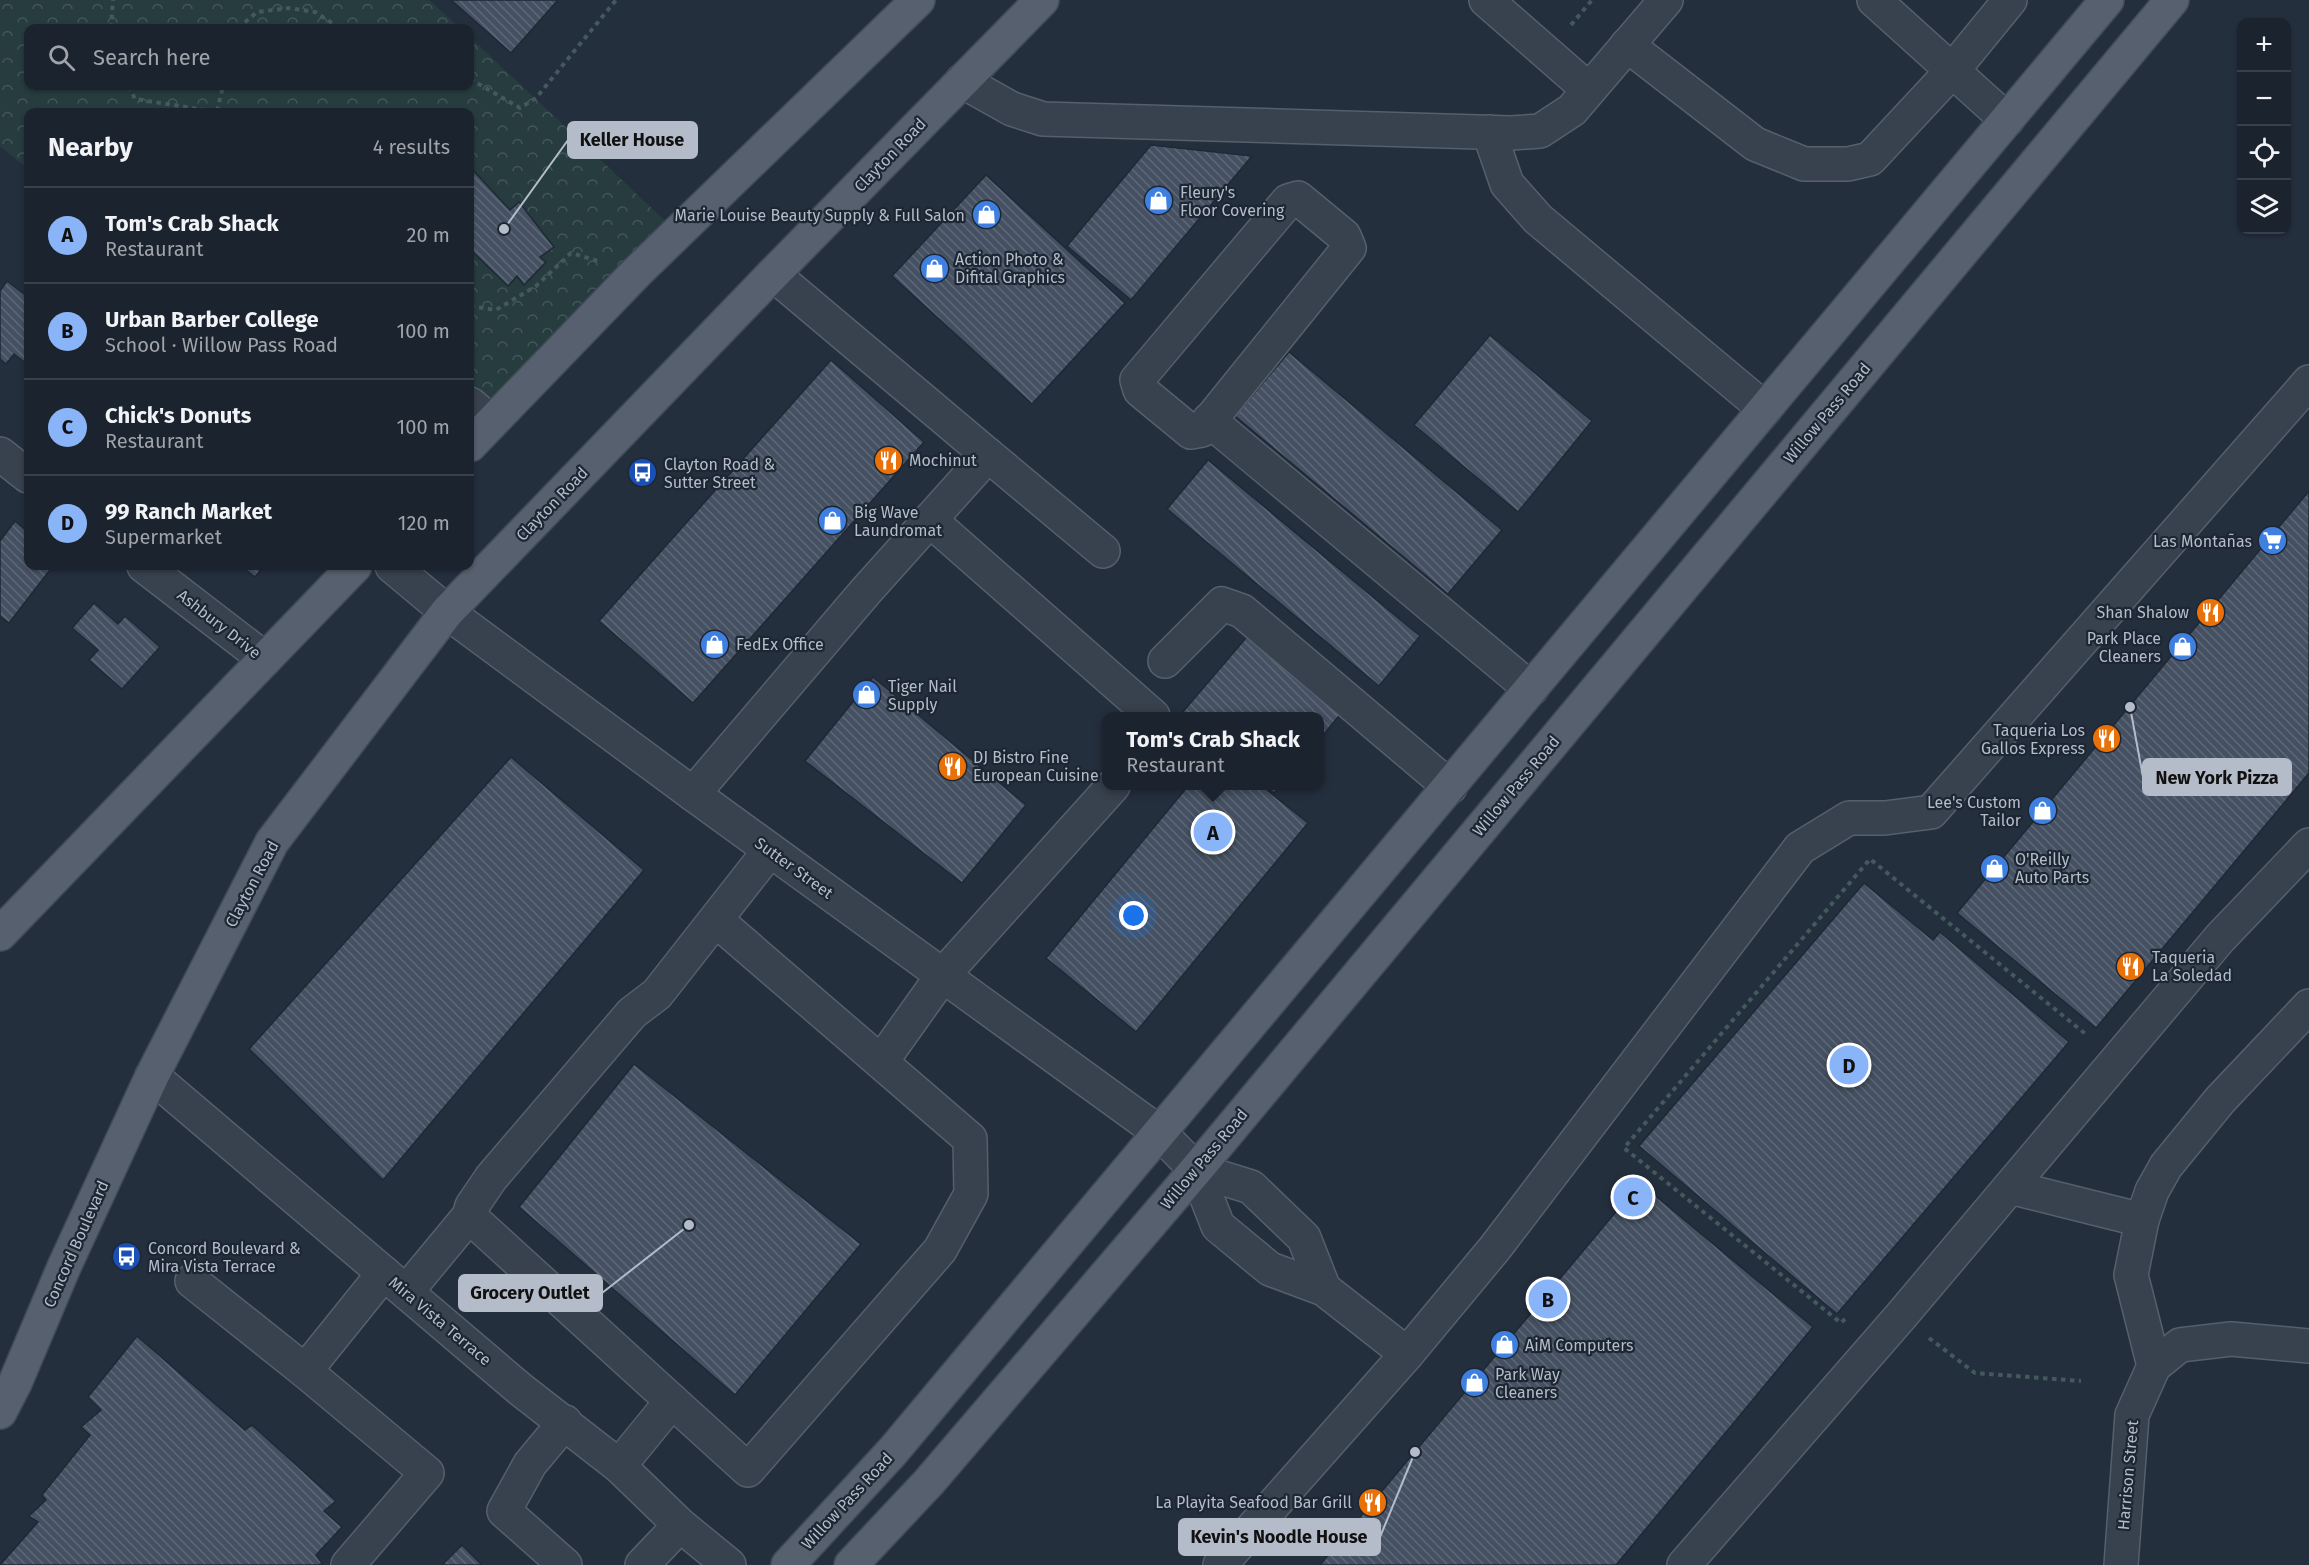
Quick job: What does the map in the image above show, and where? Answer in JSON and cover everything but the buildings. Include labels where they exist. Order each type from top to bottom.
[{"type":"main road","points":[[477,423],[918,0]]},
{"type":"main road","name":"Clayton Road","points":[[152,1076],[272,842],[447,612],[773,274],[1042,0]]},
{"type":"main road","name":"Willow Pass Road","points":[[793,1561],[893,1451],[2107,0]]},
{"type":"main road","name":"Willow Pass Road","points":[[851,1565],[929,1482],[1196,1170],[2172,0]]},
{"type":"main road","points":[[0,934],[351,570]]},
{"type":"main road","name":"Concord Boulevard","points":[[0,1412],[152,1076]]},
{"type":"street","points":[[1486,0],[1589,90]]},
{"type":"street","points":[[962,81],[1012,109],[1043,119],[1489,132],[1540,131],[1572,110],[1666,0]]},
{"type":"street","points":[[1874,0],[2007,120]]},
{"type":"street","points":[[1627,45],[1755,144],[1804,164],[1848,164],[1870,159],[1952,71],[2010,0]]},
{"type":"street","points":[[1489,132],[1507,184],[1538,219],[1765,409]]},
{"type":"street","points":[[1298,198],[1344,236],[1349,248],[1209,420],[1202,430],[1191,432],[1140,390],[1137,380],[1288,201],[1298,198]]},
{"type":"street","points":[[773,274],[1103,551]]},
{"type":"street","points":[[1220,1565],[1407,1354],[1496,1248],[1800,848],[1849,818],[1885,818],[1931,812],[2309,382]]},
{"type":"street","points":[[1209,420],[1531,690]]},
{"type":"street","points":[[0,454],[24,473]]},
{"type":"street","points":[[693,794],[988,455]]},
{"type":"street","points":[[930,520],[1147,712]]},
{"type":"street","name":"Ashbury Drive","points":[[149,570],[265,659]]},
{"type":"street","name":"Sutter Street","points":[[397,570],[447,612],[693,794],[1160,1133],[1196,1170]]},
{"type":"street","points":[[1165,660],[1222,604],[1242,611],[1450,787]]},
{"type":"street","points":[[881,1062],[943,975],[1109,790]]},
{"type":"street","points":[[1684,1565],[1901,1316],[2220,938],[2309,845]]},
{"type":"street","points":[[305,1371],[395,1282],[469,1216],[472,1206],[506,1161],[632,1013],[657,994],[770,850]]},
{"type":"street","points":[[469,1216],[748,1470],[940,1250],[971,1194],[970,1139],[716,920]]},
{"type":"street","points":[[2154,1366],[2131,1275],[2142,1220],[2152,1191],[2166,1166],[2220,1100],[2309,1005]]},
{"type":"street","name":"Mira Vista Terrace","points":[[152,1076],[520,1389],[619,1466],[680,1525],[729,1565]]},
{"type":"street","points":[[1196,1170],[1218,1226],[1270,1269],[1324,1289],[1407,1354]]},
{"type":"street","points":[[1196,1170],[1251,1187],[1304,1238],[1324,1289]]},
{"type":"street","points":[[2010,1187],[2142,1220]]},
{"type":"street","points":[[192,1281],[427,1473],[348,1565]]},
{"type":"street","name":"Harrison Street","points":[[2121,1565],[2132,1415],[2154,1366],[2180,1345],[2231,1339],[2309,1346]]},
{"type":"street","points":[[619,1466],[672,1401]]},
{"type":"street","points":[[565,1422],[530,1464],[504,1510],[565,1565]]},
{"type":"street","points":[[642,1565],[680,1525]]},
{"type":"path","points":[[111,24],[113,0]]},
{"type":"path","points":[[474,81],[520,108],[536,98],[616,0]]},
{"type":"path","points":[[1567,29],[1592,0]]},
{"type":"path","points":[[243,24],[257,12],[289,8],[315,12],[334,24]]},
{"type":"path","points":[[131,90],[135,99],[192,108]]},
{"type":"path","points":[[219,108],[222,90]]},
{"type":"path","points":[[474,307],[496,310],[536,286],[572,253],[637,272]]},
{"type":"path","points":[[1849,1315],[1841,1323],[1624,1148],[1870,859],[2091,1039]]},
{"type":"path","points":[[1901,1316],[1975,1373],[2081,1381]]},
{"type":"green space","points":[[0,0],[429,0],[456,24],[24,24],[24,90],[474,90],[474,41],[677,232],[474,441],[474,108],[24,108],[24,166],[0,146]]},
{"type":"place","name":"Fleury's Floor Covering","points":[[1159,201]]},
{"type":"place","name":"Marie Louise Beauty Supply & Full Salon","points":[[986,215]]},
{"type":"place","name":"Keller House","points":[[504,229]]},
{"type":"place","name":"Action Photo & Difital Graphics","points":[[934,268]]},
{"type":"place","name":"Mochinut","points":[[888,460]]},
{"type":"place","name":"Clayton Road & Sutter Street","points":[[643,473]]},
{"type":"place","name":"Big Wave Laundromat","points":[[833,521]]},
{"type":"place","name":"Las Montañas","points":[[2273,541]]},
{"type":"place","name":"Shan Shalow","points":[[2210,612]]},
{"type":"place","name":"FedEx Office","points":[[715,644]]},
{"type":"place","name":"Park Place Cleaners","points":[[2182,647]]},
{"type":"place","name":"Tiger Nail Supply","points":[[867,695]]},
{"type":"place","name":"New York Pizza","points":[[2130,707]]},
{"type":"place","name":"Taqueria Los Gallos Express","points":[[2106,739]]},
{"type":"place","name":"DJ Bistro Fine European Cuisine","points":[[952,766]]},
{"type":"place","name":"Lee's Custom Tailor","points":[[2042,811]]},
{"type":"place","name":"Tom's Crab Shack","points":[[1213,832]]},
{"type":"place","name":"O'Reilly Auto Parts","points":[[1994,868]]},
{"type":"place","name":"Taqueria La Soledad","points":[[2131,966]]},
{"type":"place","name":"99 Ranch Market","points":[[1849,1065]]},
{"type":"place","name":"Chick's Donuts","points":[[1633,1197]]},
{"type":"place","name":"Grocery Outlet","points":[[689,1225]]},
{"type":"place","name":"Concord Boulevard & Mira Vista Terrace","points":[[127,1257]]},
{"type":"place","name":"Urban Barber College","points":[[1548,1299]]},
{"type":"place","name":"AiM Computers","points":[[1504,1345]]},
{"type":"place","name":"Park Way Cleaners","points":[[1474,1383]]},
{"type":"place","name":"Kevin's Noodle House","points":[[1415,1452]]},
{"type":"place","name":"La Playita Seafood Bar Grill","points":[[1373,1502]]}]
